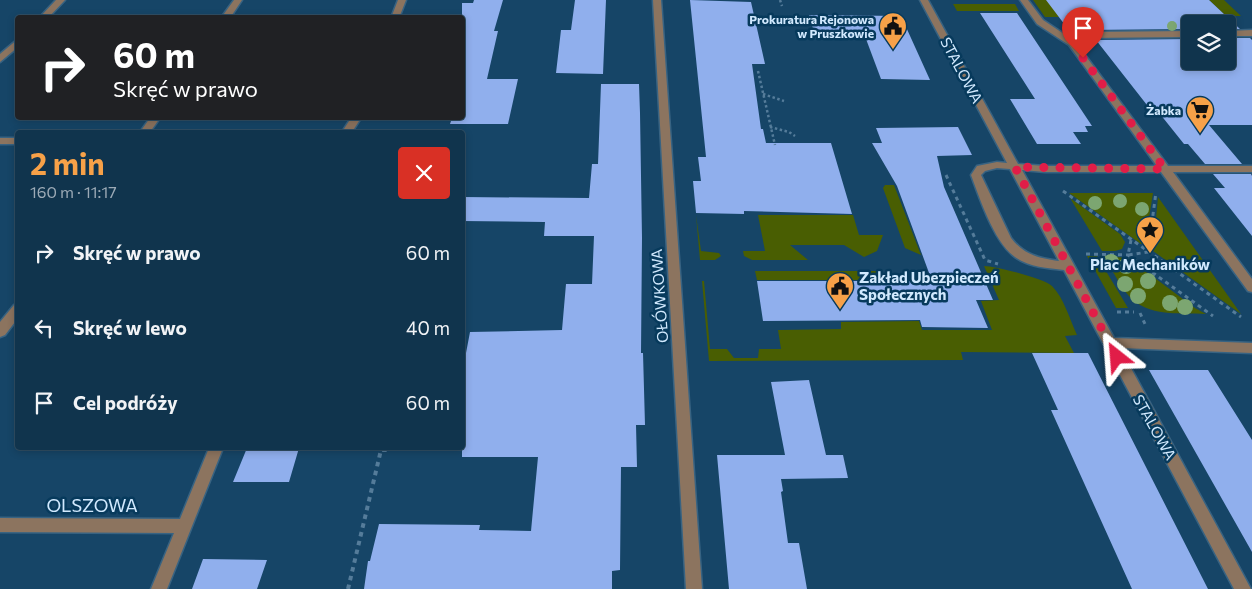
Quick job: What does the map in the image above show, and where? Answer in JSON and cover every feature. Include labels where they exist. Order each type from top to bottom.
[{"type":"street","points":[[46,15],[61,0]]},
{"type":"street","points":[[227,15],[238,0]]},
{"type":"street","points":[[396,15],[402,0]]},
{"type":"street","name":"OŁÓWKOWA","points":[[657,0],[694,589]]},
{"type":"street","name":"STALOWA","points":[[924,0],[1243,589]]},
{"type":"street","points":[[1024,0],[1040,22],[1072,43],[1252,288]]},
{"type":"street","points":[[1236,34],[1252,33]]},
{"type":"street","points":[[1072,43],[1074,39],[1085,35],[1181,34]]},
{"type":"street","points":[[0,59],[15,45]]},
{"type":"street","points":[[146,130],[153,120]]},
{"type":"street","points":[[0,141],[15,141]]},
{"type":"street","points":[[1068,266],[1048,264],[1024,258],[1010,247],[976,175],[981,168],[988,166],[1252,169]]},
{"type":"street","points":[[0,332],[15,312]]},
{"type":"street","points":[[1110,343],[1252,348]]},
{"type":"street","points":[[159,589],[215,450]]},
{"type":"street","name":"OLSZOWA","points":[[0,525],[184,526]]},
{"type":"path","points":[[780,0],[782,6]]},
{"type":"path","points":[[758,71],[775,145]]},
{"type":"path","points":[[762,94],[784,101]]},
{"type":"path","points":[[770,127],[789,132],[795,136]]},
{"type":"path","points":[[1063,191],[1241,317]]},
{"type":"path","points":[[1148,252],[1156,191]]},
{"type":"path","points":[[1128,254],[1131,240]]},
{"type":"path","points":[[1079,253],[1128,254],[1148,252]]},
{"type":"path","points":[[1128,254],[1213,316]]},
{"type":"path","points":[[1113,312],[1134,312]]},
{"type":"path","points":[[348,589],[380,450],[387,450]]},
{"type":"green space","points":[[1033,0],[1046,0],[1116,17],[1045,17]]},
{"type":"green space","points":[[1209,0],[1224,0],[1241,16],[1225,15]]},
{"type":"green space","points":[[953,4],[1015,4],[1019,11],[957,11]]},
{"type":"green space","points":[[885,185],[894,185],[921,255],[905,248],[883,188]]},
{"type":"green space","points":[[1069,193],[1153,193],[1145,243],[1141,244]]},
{"type":"green space","points":[[1158,197],[1241,314],[1153,251]]},
{"type":"green space","points":[[1070,198],[1120,234],[1125,242],[1122,249],[1102,251]]},
{"type":"green space","points":[[696,215],[701,251],[719,253],[721,256],[715,260],[700,260]]},
{"type":"green space","points":[[758,215],[853,215],[859,235],[883,235],[877,251],[864,257],[844,245],[790,245],[808,260],[752,260],[744,256],[743,251],[765,251]]},
{"type":"green space","points":[[1087,256],[1097,256],[1128,308],[1116,308]]},
{"type":"green space","points":[[1104,256],[1128,258],[1195,308],[1206,314],[1155,311],[1136,303],[1122,287]]},
{"type":"green space","points":[[984,266],[1020,273],[1052,286],[1063,303],[1077,335],[1065,336],[1074,353],[961,352],[963,360],[709,361],[702,281],[704,281],[710,349],[727,349],[734,358],[758,358],[759,349],[781,349],[778,330],[841,329],[841,322],[919,321],[922,330],[992,330],[981,301],[999,300]]},
{"type":"green space","points":[[755,271],[878,271],[881,280],[757,280]]},
{"type":"building","points":[[474,0],[503,0],[494,31],[498,31],[487,79],[518,79],[508,124],[450,124],[451,120],[465,120],[465,15],[462,15],[462,3],[473,3]]},
{"type":"building","points":[[575,0],[606,0],[603,74],[556,73],[561,30],[571,30]]},
{"type":"building","points":[[690,0],[751,2],[765,64],[752,64],[761,129],[763,129],[766,143],[831,143],[852,214],[744,211],[744,214],[696,213],[693,181],[701,181],[698,157],[706,157]]},
{"type":"building","points":[[1046,0],[1209,0],[1225,15],[1181,15],[1181,29],[1085,30],[1071,33]]},
{"type":"building","points":[[980,13],[1017,13],[1092,126],[1085,126],[1088,132],[1073,132],[1081,144],[1037,144],[1010,99],[1035,99]]},
{"type":"building","name":"Prokuratura Rejonowa w Pruszkowie","points":[[809,15],[901,16],[930,80],[881,79],[866,39],[816,39]]},
{"type":"building","points":[[1236,38],[1250,38],[1252,40],[1252,125],[1209,125],[1242,164],[1205,164],[1188,144],[1184,144],[1160,114],[1154,114],[1096,40],[1181,39],[1181,70],[1236,70]]},
{"type":"building","points":[[601,84],[639,84],[642,238],[641,353],[643,353],[645,425],[636,425],[637,467],[621,467],[620,570],[612,571],[612,589],[364,589],[368,561],[370,561],[379,524],[480,525],[479,530],[531,531],[538,457],[462,457],[462,450],[465,450],[465,353],[470,332],[562,330],[566,284],[592,284],[594,236],[544,236],[545,222],[465,221],[465,197],[589,198],[592,164],[598,164]]},
{"type":"building","points":[[958,127],[972,155],[937,156],[944,187],[993,300],[976,300],[988,328],[922,327],[920,320],[763,321],[757,281],[932,281],[897,186],[872,143],[882,143],[876,128]]},
{"type":"building","points":[[1213,174],[1251,174],[1252,236],[1214,188],[1225,188]]},
{"type":"building","points":[[1032,353],[1088,353],[1208,589],[1132,589],[1051,410],[1058,410]]},
{"type":"building","points":[[1149,370],[1208,370],[1252,440],[1252,552]]},
{"type":"building","points":[[809,380],[826,455],[843,455],[848,478],[781,479],[788,543],[799,543],[807,589],[729,589],[717,455],[785,455],[771,382]]},
{"type":"building","points":[[246,450],[298,450],[289,482],[233,482]]},
{"type":"building","points":[[203,559],[267,560],[257,589],[192,589]]},
{"type":"place","name":"Prokuratura Rejonowa w Pruszkowie","points":[[893,50]]},
{"type":"place","name":"Żabka","points":[[1200,134]]},
{"type":"place","name":"Plac Mechaników","points":[[1150,254]]},
{"type":"place","name":"Zakład Ubezpieczeń Społecznych","points":[[840,310]]},
{"type":"route","points":[[1083,58],[1165,169],[1029,169],[1015,167],[1117,357]]}]
